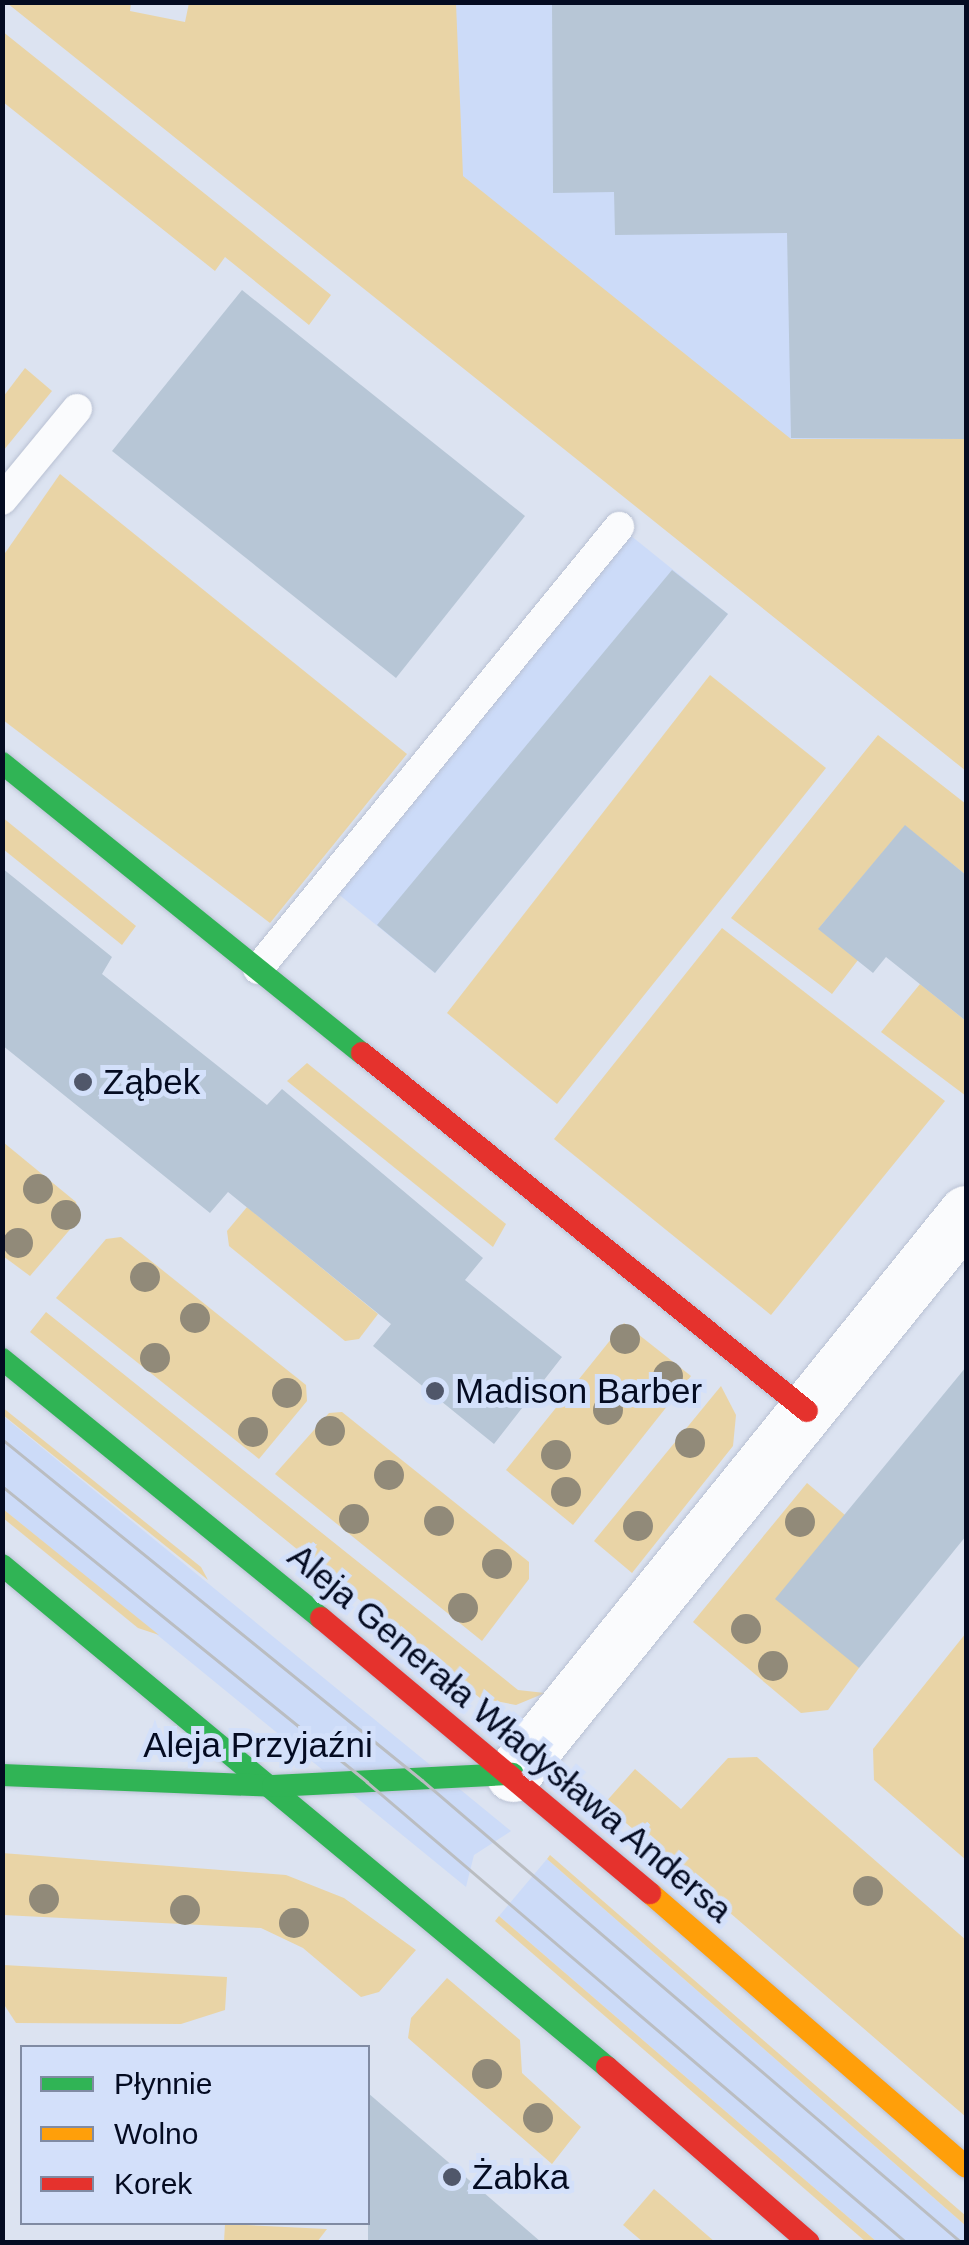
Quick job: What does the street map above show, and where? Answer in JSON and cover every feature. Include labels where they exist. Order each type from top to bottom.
[{"type":"main road","points":[[2,763],[807,1411]]},
{"type":"main road","name":"Aleja Generała Władysława Andersa","points":[[2,1359],[512,1774],[966,2167]]},
{"type":"main road","points":[[2,1565],[273,1786],[808,2242]]},
{"type":"main road","name":"Aleja Przyjaźni","points":[[2,1775],[273,1786],[512,1774]]},
{"type":"street","points":[[512,1774],[966,1212]]},
{"type":"lane","points":[[2,500],[77,409]]},
{"type":"lane","points":[[258,969],[619,526]]},
{"type":"shaded area","points":[[7,3],[131,3],[130,11],[185,22],[189,3],[456,3],[463,176],[791,439],[966,439],[966,771]]},
{"type":"shaded area","points":[[288,3],[966,3],[966,710]]},
{"type":"shaded area","points":[[2,31],[331,295],[309,325],[225,257],[215,271],[3,102]]},
{"type":"shaded area","points":[[25,368],[52,391],[3,451],[3,397]]},
{"type":"shaded area","points":[[60,474],[407,754],[270,923],[3,720],[3,556]]},
{"type":"shaded area","points":[[630,535],[728,614],[435,973],[337,893]]},
{"type":"shaded area","points":[[710,675],[826,768],[557,1104],[447,1013]]},
{"type":"shaded area","points":[[878,735],[966,804],[966,875],[905,826],[819,928],[858,960],[832,994],[731,918]]},
{"type":"shaded area","points":[[2,817],[136,926],[122,945],[3,849]]},
{"type":"shaded area","points":[[722,928],[945,1101],[771,1315],[554,1139]]},
{"type":"shaded area","points":[[920,984],[966,1021],[966,1096],[881,1032]]},
{"type":"shaded area","points":[[307,1063],[506,1224],[493,1247],[287,1081]]},
{"type":"shaded area","points":[[3,1142],[76,1202],[79,1219],[30,1276],[3,1256]]},
{"type":"shaded area","points":[[247,1207],[378,1314],[359,1339],[345,1341],[229,1246],[227,1231]]},
{"type":"shaded area","points":[[121,1237],[306,1385],[307,1401],[259,1459],[56,1298],[106,1239]]},
{"type":"shaded area","points":[[46,1312],[518,1690],[545,1693],[516,1705],[480,1698],[30,1332]]},
{"type":"shaded area","points":[[624,1323],[691,1376],[573,1525],[506,1470]]},
{"type":"shaded area","points":[[721,1386],[736,1415],[733,1446],[632,1573],[594,1541]]},
{"type":"shaded area","points":[[2,1407],[201,1567],[208,1580],[3,1415]]},
{"type":"shaded area","points":[[342,1412],[529,1562],[529,1579],[482,1641],[275,1474],[329,1413]]},
{"type":"shaded area","points":[[2,1415],[511,1831],[474,1855],[466,1887],[3,1509]]},
{"type":"shaded area","points":[[807,1483],[845,1515],[859,1668],[828,1710],[801,1713],[693,1622]]},
{"type":"shaded area","points":[[2,1509],[159,1635],[138,1628],[3,1518]]},
{"type":"shaded area","points":[[966,1633],[966,1860],[874,1780],[873,1749]]},
{"type":"shaded area","points":[[757,1757],[966,1940],[966,2117],[604,1804],[635,1769],[681,1809],[728,1758]]},
{"type":"shaded area","points":[[2,1853],[286,1875],[344,1898],[416,1950],[379,1992],[361,1997],[303,1948],[261,1928],[3,1915]]},
{"type":"shaded area","points":[[550,1855],[966,2216],[966,2226],[547,1859]]},
{"type":"shaded area","points":[[547,1859],[966,2226],[966,2242],[877,2242],[499,1916]]},
{"type":"shaded area","points":[[499,1916],[877,2242],[866,2242],[495,1921]]},
{"type":"shaded area","points":[[3,1965],[227,1977],[225,2010],[181,2024],[16,2023],[3,2003]]},
{"type":"shaded area","points":[[447,1978],[520,2040],[522,2073],[581,2127],[552,2164],[408,2038],[411,2018]]},
{"type":"shaded area","points":[[654,2189],[715,2242],[643,2242],[623,2225]]},
{"type":"shaded area","points":[[225,2225],[327,2229],[317,2242],[224,2242]]},
{"type":"building","points":[[552,2],[966,2],[966,439],[791,438],[787,233],[615,235],[614,192],[553,193]]},
{"type":"building","points":[[242,290],[525,516],[396,678],[112,451]]},
{"type":"building","points":[[672,570],[728,614],[435,973],[377,925]]},
{"type":"building","points":[[905,825],[966,875],[966,1021],[886,957],[873,973],[818,929]]},
{"type":"building","points":[[2,868],[112,957],[102,974],[267,1105],[282,1089],[483,1258],[465,1280],[562,1357],[494,1444],[373,1346],[391,1324],[228,1192],[210,1213],[2,1045]]},
{"type":"building","points":[[966,1367],[966,1536],[859,1668],[775,1599]]},
{"type":"building","points":[[370,2095],[541,2242],[368,2242]]},
{"type":"tram line","points":[[2,1439],[422,1780],[961,2242]]},
{"type":"tram line","points":[[2,1486],[367,1782],[906,2242]]},
{"type":"traffic: fast","points":[[2,763],[362,1053]]},
{"type":"traffic: fast","points":[[2,1359],[321,1618]]},
{"type":"traffic: fast","points":[[2,1565],[607,2067]]},
{"type":"traffic: fast","points":[[2,1775],[273,1786],[513,1774]]},
{"type":"traffic: slow","points":[[650,1893],[966,2167]]},
{"type":"traffic: jam","points":[[362,1053],[807,1411]]},
{"type":"traffic: jam","points":[[321,1618],[650,1893]]},
{"type":"traffic: jam","points":[[607,2067],[808,2242]]},
{"type":"place","name":"Ząbek","points":[[83,1082]]},
{"type":"place","name":"Madison Barber","points":[[435,1391]]},
{"type":"place","name":"Żabka","points":[[452,2177]]}]
